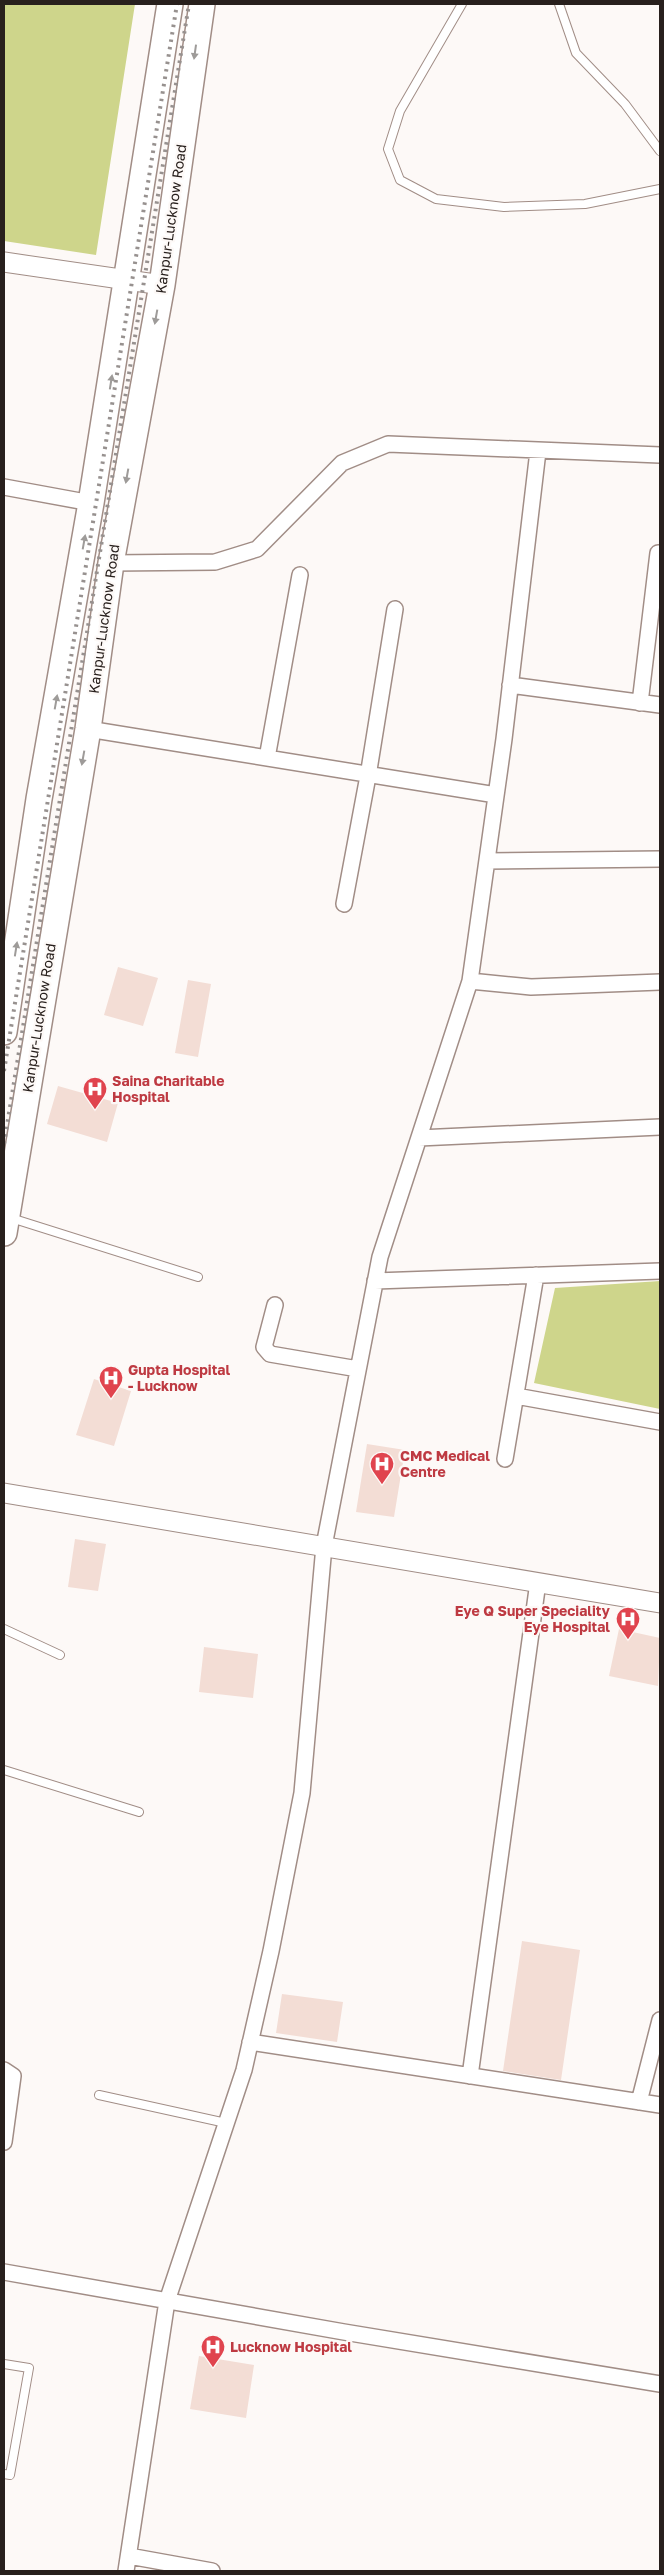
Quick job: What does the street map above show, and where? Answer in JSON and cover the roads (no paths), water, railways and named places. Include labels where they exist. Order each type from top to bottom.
[{"type":"highway","points":[[4,1032],[39,799],[91,503],[170,4]]},
{"type":"highway","name":"Kanpur-Lucknow Road","points":[[5,1225],[88,729],[111,564],[162,285],[202,4]]},
{"type":"street","points":[[4,262],[162,285]]},
{"type":"street","points":[[111,564],[215,562],[257,549],[342,463],[388,444],[660,455]]},
{"type":"street","points":[[126,2571],[167,2301],[244,2070],[271,1951],[302,1793],[324,1546],[380,1257],[470,981],[496,795],[538,451]]},
{"type":"street","points":[[4,487],[91,503]]},
{"type":"street","points":[[640,702],[658,554]]},
{"type":"street","points":[[267,758],[300,575]]},
{"type":"street","points":[[344,904],[368,776],[394,608]]},
{"type":"street","points":[[510,685],[660,705]]},
{"type":"street","points":[[88,729],[368,776],[496,795]]},
{"type":"street","points":[[487,861],[660,859]]},
{"type":"street","points":[[470,981],[531,987],[660,982]]},
{"type":"street","points":[[419,1138],[660,1127]]},
{"type":"street","points":[[375,1281],[660,1271]]},
{"type":"street","points":[[505,1459],[536,1275]]},
{"type":"street","points":[[275,1305],[264,1347],[270,1354],[358,1369]]},
{"type":"street","points":[[516,1396],[660,1422]]},
{"type":"street","points":[[4,1493],[660,1602]]},
{"type":"street","points":[[470,2076],[538,1582]]},
{"type":"street","points":[[639,2102],[660,2020]]},
{"type":"street","points":[[250,2042],[660,2105]]},
{"type":"street","points":[[4,2070],[14,2076],[4,2142]]},
{"type":"street","points":[[4,2272],[660,2384]]},
{"type":"street","points":[[129,2556],[203,2570]]},
{"type":"lane","points":[[462,4],[400,111],[388,149],[400,180],[436,199],[504,207],[585,204],[660,190]]},
{"type":"lane","points":[[559,4],[576,53],[625,104],[660,151]]},
{"type":"lane","points":[[5,1225],[198,1277]]},
{"type":"lane","points":[[4,1629],[60,1655]]},
{"type":"lane","points":[[4,1770],[139,1812]]},
{"type":"lane","points":[[99,2095],[226,2123]]},
{"type":"lane","points":[[4,2364],[29,2368],[10,2475],[4,2474]]},
{"type":"railway","points":[[4,1071],[177,4]]},
{"type":"railway","points":[[4,1144],[189,4]]},
{"type":"place","name":"Saina Charitable Hospital","points":[[95,1110]]},
{"type":"place","name":"Gupta Hospital - Lucknow","points":[[111,1399]]},
{"type":"place","name":"CMC Medical Centre","points":[[382,1485]]},
{"type":"place","name":"Eye Q Super Speciality Eye Hospital","points":[[628,1640]]},
{"type":"place","name":"Lucknow Hospital","points":[[213,2368]]}]
